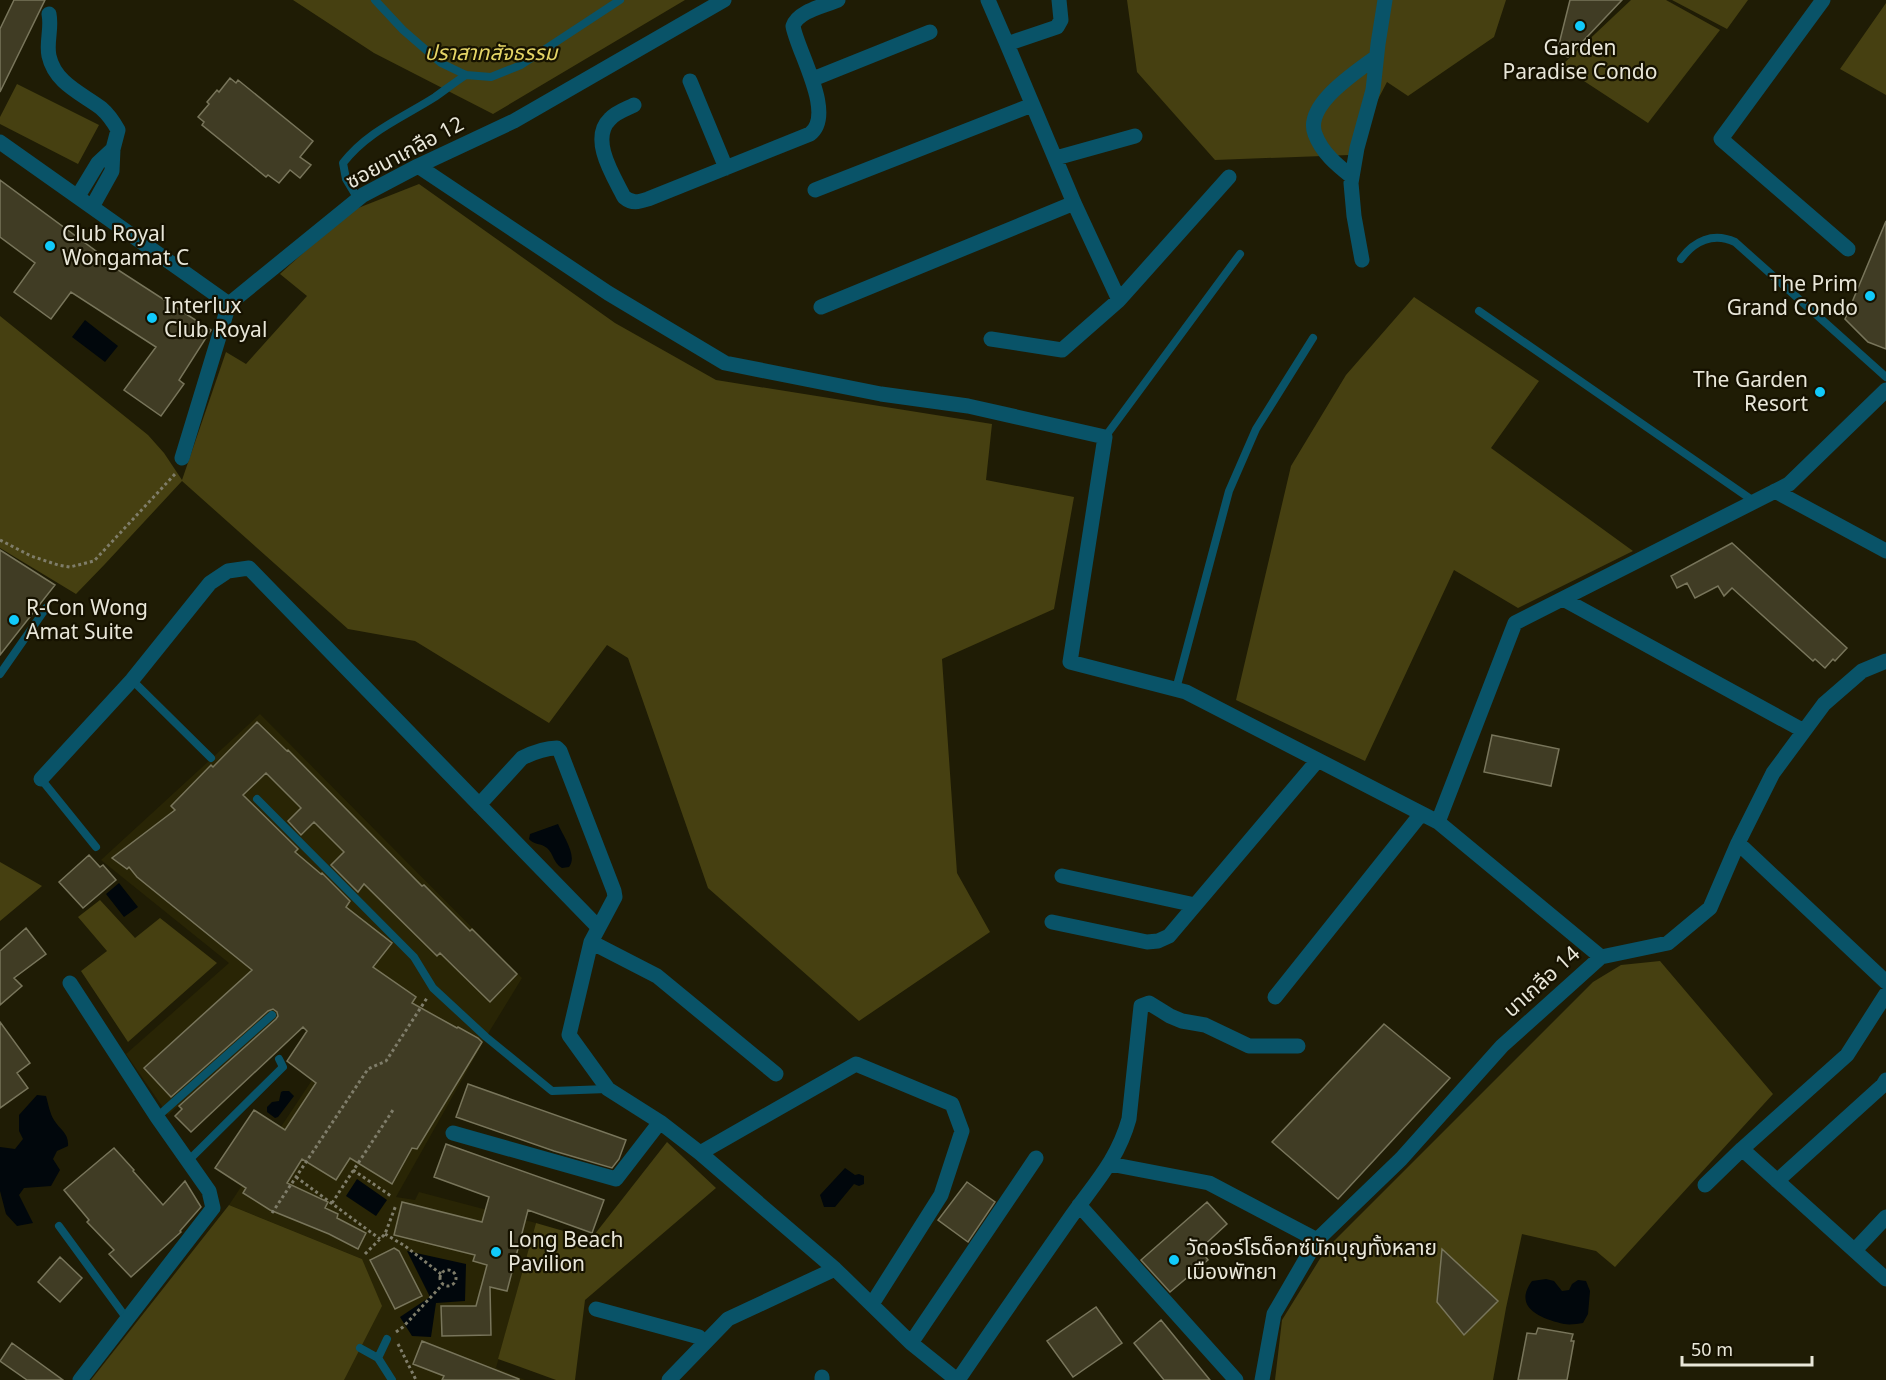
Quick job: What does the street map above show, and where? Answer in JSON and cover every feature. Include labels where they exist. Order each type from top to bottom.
[{"type":"street","name":"ซอยนาเกลือ 12","points":[[229,304],[358,199],[418,166],[514,121],[724,0]]},
{"type":"street","points":[[634,105],[616,114],[605,124],[600,142],[628,201],[648,199],[810,134],[814,131],[819,114],[813,79],[793,26],[801,15],[838,0]]},
{"type":"street","points":[[988,0],[1074,203],[1119,300]]},
{"type":"street","points":[[1007,44],[1057,27],[1061,20],[1059,0]]},
{"type":"street","points":[[1362,260],[1351,196],[1352,177],[1357,148],[1373,90],[1385,0]]},
{"type":"street","points":[[1823,0],[1721,139],[1848,249]]},
{"type":"street","points":[[49,14],[51,28],[48,49],[53,67],[65,83],[102,108],[118,130],[113,148],[112,171],[92,207]]},
{"type":"street","points":[[813,79],[930,32]]},
{"type":"street","points":[[1352,177],[1331,159],[1320,145],[1312,123],[1324,101],[1344,81],[1376,57]]},
{"type":"street","points":[[690,81],[726,168]]},
{"type":"street","points":[[815,190],[1032,105]]},
{"type":"street","points":[[1056,158],[1135,136]]},
{"type":"street","points":[[0,142],[229,304],[182,458]]},
{"type":"street","points":[[78,196],[98,163],[113,148]]},
{"type":"street","points":[[418,166],[608,293],[724,363],[881,394],[968,406],[1105,437],[1070,662],[1186,692],[1438,822],[1601,957]]},
{"type":"street","points":[[991,339],[1062,350],[1119,300],[1229,177]]},
{"type":"street","points":[[821,307],[1074,203]]},
{"type":"street","points":[[1438,822],[1515,623],[1789,484],[1886,390]]},
{"type":"street","points":[[1775,491],[1886,551]]},
{"type":"street","points":[[41,779],[132,680],[210,583],[228,571],[249,568],[598,927]]},
{"type":"street","points":[[1563,599],[1804,731]]},
{"type":"street","name":"นาเกลือ 14","points":[[1262,1380],[1274,1314],[1317,1239],[1401,1159],[1503,1046],[1601,957],[1668,943],[1710,908],[1738,843],[1773,773],[1824,704],[1862,671],[1886,661]]},
{"type":"street","points":[[479,805],[522,758],[552,748],[560,751],[615,897],[591,942],[569,1035],[608,1089],[660,1122],[700,1153],[835,1269],[911,1343],[957,1380],[1110,1164],[1124,1136],[1129,1119],[1139,1010],[1143,1004],[1149,1003],[1182,1021],[1205,1025],[1249,1046],[1298,1046]]},
{"type":"street","points":[[1052,922],[1147,942],[1158,941],[1169,936],[1318,760]]},
{"type":"street","points":[[1275,997],[1422,814]]},
{"type":"street","points":[[1738,843],[1886,982]]},
{"type":"street","points":[[1062,876],[1195,905]]},
{"type":"street","points":[[591,942],[657,976],[776,1074]]},
{"type":"street","points":[[70,983],[157,1117],[210,1191],[213,1208],[80,1380]]},
{"type":"street","points":[[1705,1185],[1846,1055],[1886,994]]},
{"type":"street","points":[[700,1153],[856,1064],[952,1104],[962,1131],[941,1195],[872,1304]]},
{"type":"street","points":[[1777,1181],[1886,1080]]},
{"type":"street","points":[[453,1133],[616,1179],[660,1122]]},
{"type":"street","points":[[1742,1149],[1886,1278]]},
{"type":"street","points":[[911,1343],[1036,1158]]},
{"type":"street","points":[[1110,1164],[1209,1183],[1317,1239]]},
{"type":"street","points":[[1079,1205],[1236,1380]]},
{"type":"street","points":[[1855,1250],[1886,1217]]},
{"type":"street","points":[[669,1380],[728,1319],[835,1269]]},
{"type":"street","points":[[596,1308],[699,1337],[704,1343]]},
{"type":"lane","points":[[375,0],[403,30],[441,63],[466,75],[491,77],[521,65],[620,0]]},
{"type":"lane","points":[[358,199],[346,179],[343,163],[354,148],[466,75]]},
{"type":"lane","points":[[1681,258],[1688,249],[1701,240],[1719,237],[1734,242],[1886,376]]},
{"type":"lane","points":[[1105,437],[1240,254]]},
{"type":"lane","points":[[1479,311],[1755,502]]},
{"type":"lane","points":[[1176,689],[1229,491],[1256,429],[1313,338]]},
{"type":"lane","points":[[0,674],[46,608]]},
{"type":"lane","points":[[132,680],[212,758]]},
{"type":"lane","points":[[41,779],[96,847]]},
{"type":"lane","points":[[257,799],[414,957],[434,988],[486,1037],[552,1091],[608,1089]]},
{"type":"lane","points":[[157,1117],[272,1014]]},
{"type":"lane","points":[[188,1161],[283,1067],[279,1059]]},
{"type":"lane","points":[[59,1226],[127,1319]]},
{"type":"lane","points":[[378,1358],[387,1339]]},
{"type":"lane","points":[[360,1348],[378,1358],[392,1380]]},
{"type":"path","points":[[0,540],[31,556],[58,565],[70,567],[94,561],[174,475],[181,466],[182,458]]},
{"type":"path","points":[[272,1213],[368,1069],[386,1061],[434,988]]},
{"type":"path","points":[[332,1203],[393,1110]]},
{"type":"path","points":[[353,1170],[391,1196]]},
{"type":"path","points":[[296,1177],[380,1239]]},
{"type":"path","points":[[365,1254],[385,1234],[396,1205]]},
{"type":"path","points":[[385,1234],[405,1246],[441,1274]]},
{"type":"path","points":[[445,1270],[451,1270],[456,1274],[457,1279],[454,1284],[448,1286],[443,1284],[440,1280],[445,1270]]},
{"type":"path","points":[[403,1327],[443,1284]]},
{"type":"path","points":[[397,1344],[416,1380]]},
{"type":"shaded area","points":[[85,320],[118,346],[105,362],[72,337]]},
{"type":"shaded area","name":"Long Beach Pavilion","points":[[260,714],[522,978],[396,1197],[415,1200],[419,1192],[536,1223],[496,1368],[525,1380],[344,1380],[362,1259],[229,1205],[334,1047],[286,1009],[168,1115],[126,1054],[229,963],[101,860]]},
{"type":"shaded area","points":[[558,824],[571,852],[569,867],[559,866],[547,848],[529,839],[530,834]]},
{"type":"shaded area","points":[[119,883],[138,907],[124,917],[106,894]]},
{"type":"shaded area","points":[[283,1091],[289,1091],[294,1096],[275,1118],[267,1112],[267,1107],[272,1102],[279,1101]]},
{"type":"shaded area","points":[[37,1095],[46,1096],[51,1115],[66,1135],[68,1146],[57,1151],[53,1159],[60,1170],[51,1186],[24,1188],[19,1195],[33,1223],[17,1226],[6,1214],[0,1191],[0,1147],[15,1149],[23,1139],[19,1131],[19,1115]]},
{"type":"shaded area","points":[[845,1168],[855,1175],[864,1176],[864,1184],[859,1186],[854,1184],[835,1207],[824,1207],[820,1195]]},
{"type":"shaded area","points":[[357,1179],[387,1200],[376,1216],[346,1196]]},
{"type":"shaded area","points":[[407,1251],[466,1264],[465,1301],[436,1303],[431,1337],[412,1336],[400,1317],[430,1297]]},
{"type":"shaded area","points":[[1546,1279],[1554,1281],[1562,1291],[1569,1290],[1578,1280],[1586,1281],[1590,1291],[1588,1314],[1583,1323],[1555,1322],[1532,1311],[1525,1298],[1527,1290],[1532,1281]]},
{"type":"green space","name":"ปราสาทสัจธรรม","points":[[293,0],[685,0],[493,114],[374,53]]},
{"type":"green space","points":[[1127,0],[1506,0],[1494,37],[1408,96],[1387,82],[1349,155],[1215,160],[1137,72]]},
{"type":"green space","points":[[1631,0],[1666,0],[1720,30],[1648,123],[1561,66]]},
{"type":"green space","points":[[1672,0],[1748,0],[1727,29]]},
{"type":"green space","points":[[1886,3],[1886,95],[1840,69]]},
{"type":"green space","points":[[17,84],[99,125],[78,164],[0,124],[0,117]]},
{"type":"green space","points":[[419,184],[615,323],[716,380],[992,424],[986,480],[1074,497],[1054,609],[942,659],[957,873],[990,932],[859,1021],[708,888],[628,658],[607,645],[549,723],[415,641],[348,629],[182,481],[76,594],[0,548],[0,316],[148,435],[164,453],[182,480],[226,352],[246,364],[307,296],[280,274],[348,212]]},
{"type":"green space","points":[[1414,297],[1539,381],[1491,448],[1633,551],[1518,608],[1454,570],[1365,761],[1236,700],[1291,466],[1346,375]]},
{"type":"green space","points":[[0,862],[42,886],[0,921]]},
{"type":"green space","points":[[100,900],[135,938],[160,918],[217,963],[128,1042],[81,971],[107,951],[78,917]]},
{"type":"green space","points":[[1660,961],[1773,1094],[1615,1267],[1596,1251],[1522,1234],[1493,1380],[1275,1380],[1282,1320],[1326,1249],[1593,982],[1621,965]]},
{"type":"green space","points":[[667,1142],[716,1188],[585,1300],[575,1380],[556,1380],[498,1359],[536,1223],[591,1239]]},
{"type":"green space","points":[[229,1205],[362,1259],[382,1306],[344,1380],[91,1380]]},
{"type":"building","points":[[14,0],[45,0],[0,92],[0,29]]},
{"type":"building","name":"Garden Paradise Condo","points":[[1570,0],[1622,0],[1568,57],[1557,52]]},
{"type":"building","points":[[230,78],[236,83],[238,80],[313,141],[300,157],[311,165],[300,178],[290,170],[279,183],[268,175],[266,177],[202,125],[204,122],[198,117],[209,104],[207,102]]},
{"type":"building","points":[[0,180],[100,254],[98,257],[211,330],[179,380],[184,384],[161,416],[124,390],[156,347],[71,292],[51,319],[14,292],[35,263],[0,237]]},
{"type":"building","name":"The Prim Grand Condo","points":[[1886,221],[1886,349],[1868,342],[1845,319]]},
{"type":"building","points":[[1732,543],[1847,648],[1835,661],[1833,659],[1825,668],[1815,659],[1813,661],[1732,588],[1724,596],[1718,586],[1695,598],[1687,583],[1677,588],[1671,576]]},
{"type":"building","name":"R-Con Wong Amat Suite","points":[[0,550],[55,585],[0,655]]},
{"type":"building","name":"Long Beach Pavilion","points":[[257,722],[288,750],[422,886],[424,885],[470,931],[472,929],[517,974],[490,1002],[440,953],[437,956],[364,884],[358,892],[331,865],[344,852],[314,822],[301,835],[288,821],[301,808],[266,773],[243,795],[298,849],[295,852],[322,873],[350,901],[346,907],[392,943],[373,967],[416,997],[412,1003],[482,1042],[417,1149],[412,1148],[392,1184],[350,1158],[336,1180],[302,1159],[287,1183],[328,1202],[325,1208],[338,1214],[337,1218],[366,1233],[358,1249],[329,1234],[270,1210],[243,1193],[246,1188],[215,1168],[254,1110],[285,1130],[316,1083],[287,1061],[307,1031],[303,1027],[191,1132],[175,1116],[182,1109],[179,1106],[276,1019],[277,1012],[273,1009],[268,1011],[171,1097],[144,1068],[252,970],[137,877],[129,867],[127,869],[112,858],[175,810],[171,806]]},
{"type":"building","points":[[1492,735],[1559,749],[1551,786],[1484,772]]},
{"type":"building","points":[[89,855],[100,867],[103,865],[116,880],[83,908],[59,882]]},
{"type":"building","points":[[26,928],[46,954],[14,978],[22,986],[0,1005],[0,951]]},
{"type":"building","points":[[0,1022],[30,1063],[17,1073],[28,1088],[0,1108]]},
{"type":"building","points":[[1384,1024],[1450,1078],[1338,1199],[1272,1142]]},
{"type":"building","points":[[468,1084],[626,1140],[619,1159],[612,1168],[554,1151],[456,1117]]},
{"type":"building","points":[[446,1144],[604,1200],[592,1233],[528,1210],[507,1291],[490,1287],[491,1335],[442,1336],[441,1306],[476,1306],[487,1265],[473,1261],[475,1255],[394,1235],[402,1202],[482,1222],[489,1197],[434,1177]]},
{"type":"building","points":[[114,1148],[163,1205],[185,1181],[201,1207],[181,1232],[131,1277],[109,1254],[114,1250],[87,1222],[89,1220],[64,1190]]},
{"type":"building","points":[[967,1182],[995,1202],[968,1242],[938,1220]]},
{"type":"building","name":"วัดออร์โธด็อกซ์นักบุญทั้งหลาย เมืองพัทยา","points":[[1207,1202],[1227,1224],[1200,1249],[1208,1260],[1170,1292],[1141,1260]]},
{"type":"building","points":[[394,1248],[399,1251],[422,1296],[395,1309],[370,1260]]},
{"type":"building","points":[[1442,1249],[1498,1301],[1464,1335],[1437,1302]]},
{"type":"building","points":[[60,1257],[82,1278],[60,1302],[38,1282]]},
{"type":"building","points":[[1096,1307],[1122,1343],[1073,1377],[1047,1341]]},
{"type":"building","points":[[1161,1320],[1210,1380],[1164,1380],[1134,1343]]},
{"type":"building","points":[[1538,1328],[1573,1334],[1571,1341],[1574,1341],[1567,1380],[1518,1380],[1527,1333],[1536,1334]]},
{"type":"building","points":[[422,1341],[519,1380],[442,1380],[444,1376],[413,1364]]},
{"type":"building","points":[[12,1343],[63,1380],[27,1380],[0,1361]]},
{"type":"place","name":"Garden Paradise Condo","points":[[1580,26]]},
{"type":"place","name":"Club Royal Wongamat C","points":[[50,246]]},
{"type":"place","name":"The Prim Grand Condo","points":[[1870,296]]},
{"type":"place","name":"Interlux Club Royal","points":[[152,318]]},
{"type":"place","name":"The Garden Resort","points":[[1820,392]]},
{"type":"place","name":"R-Con Wong Amat Suite","points":[[14,620]]},
{"type":"place","name":"Long Beach Pavilion","points":[[496,1252]]},
{"type":"place","name":"วัดออร์โธด็อกซ์นักบุญทั้งหลาย เมืองพัทยา","points":[[1174,1260]]}]
